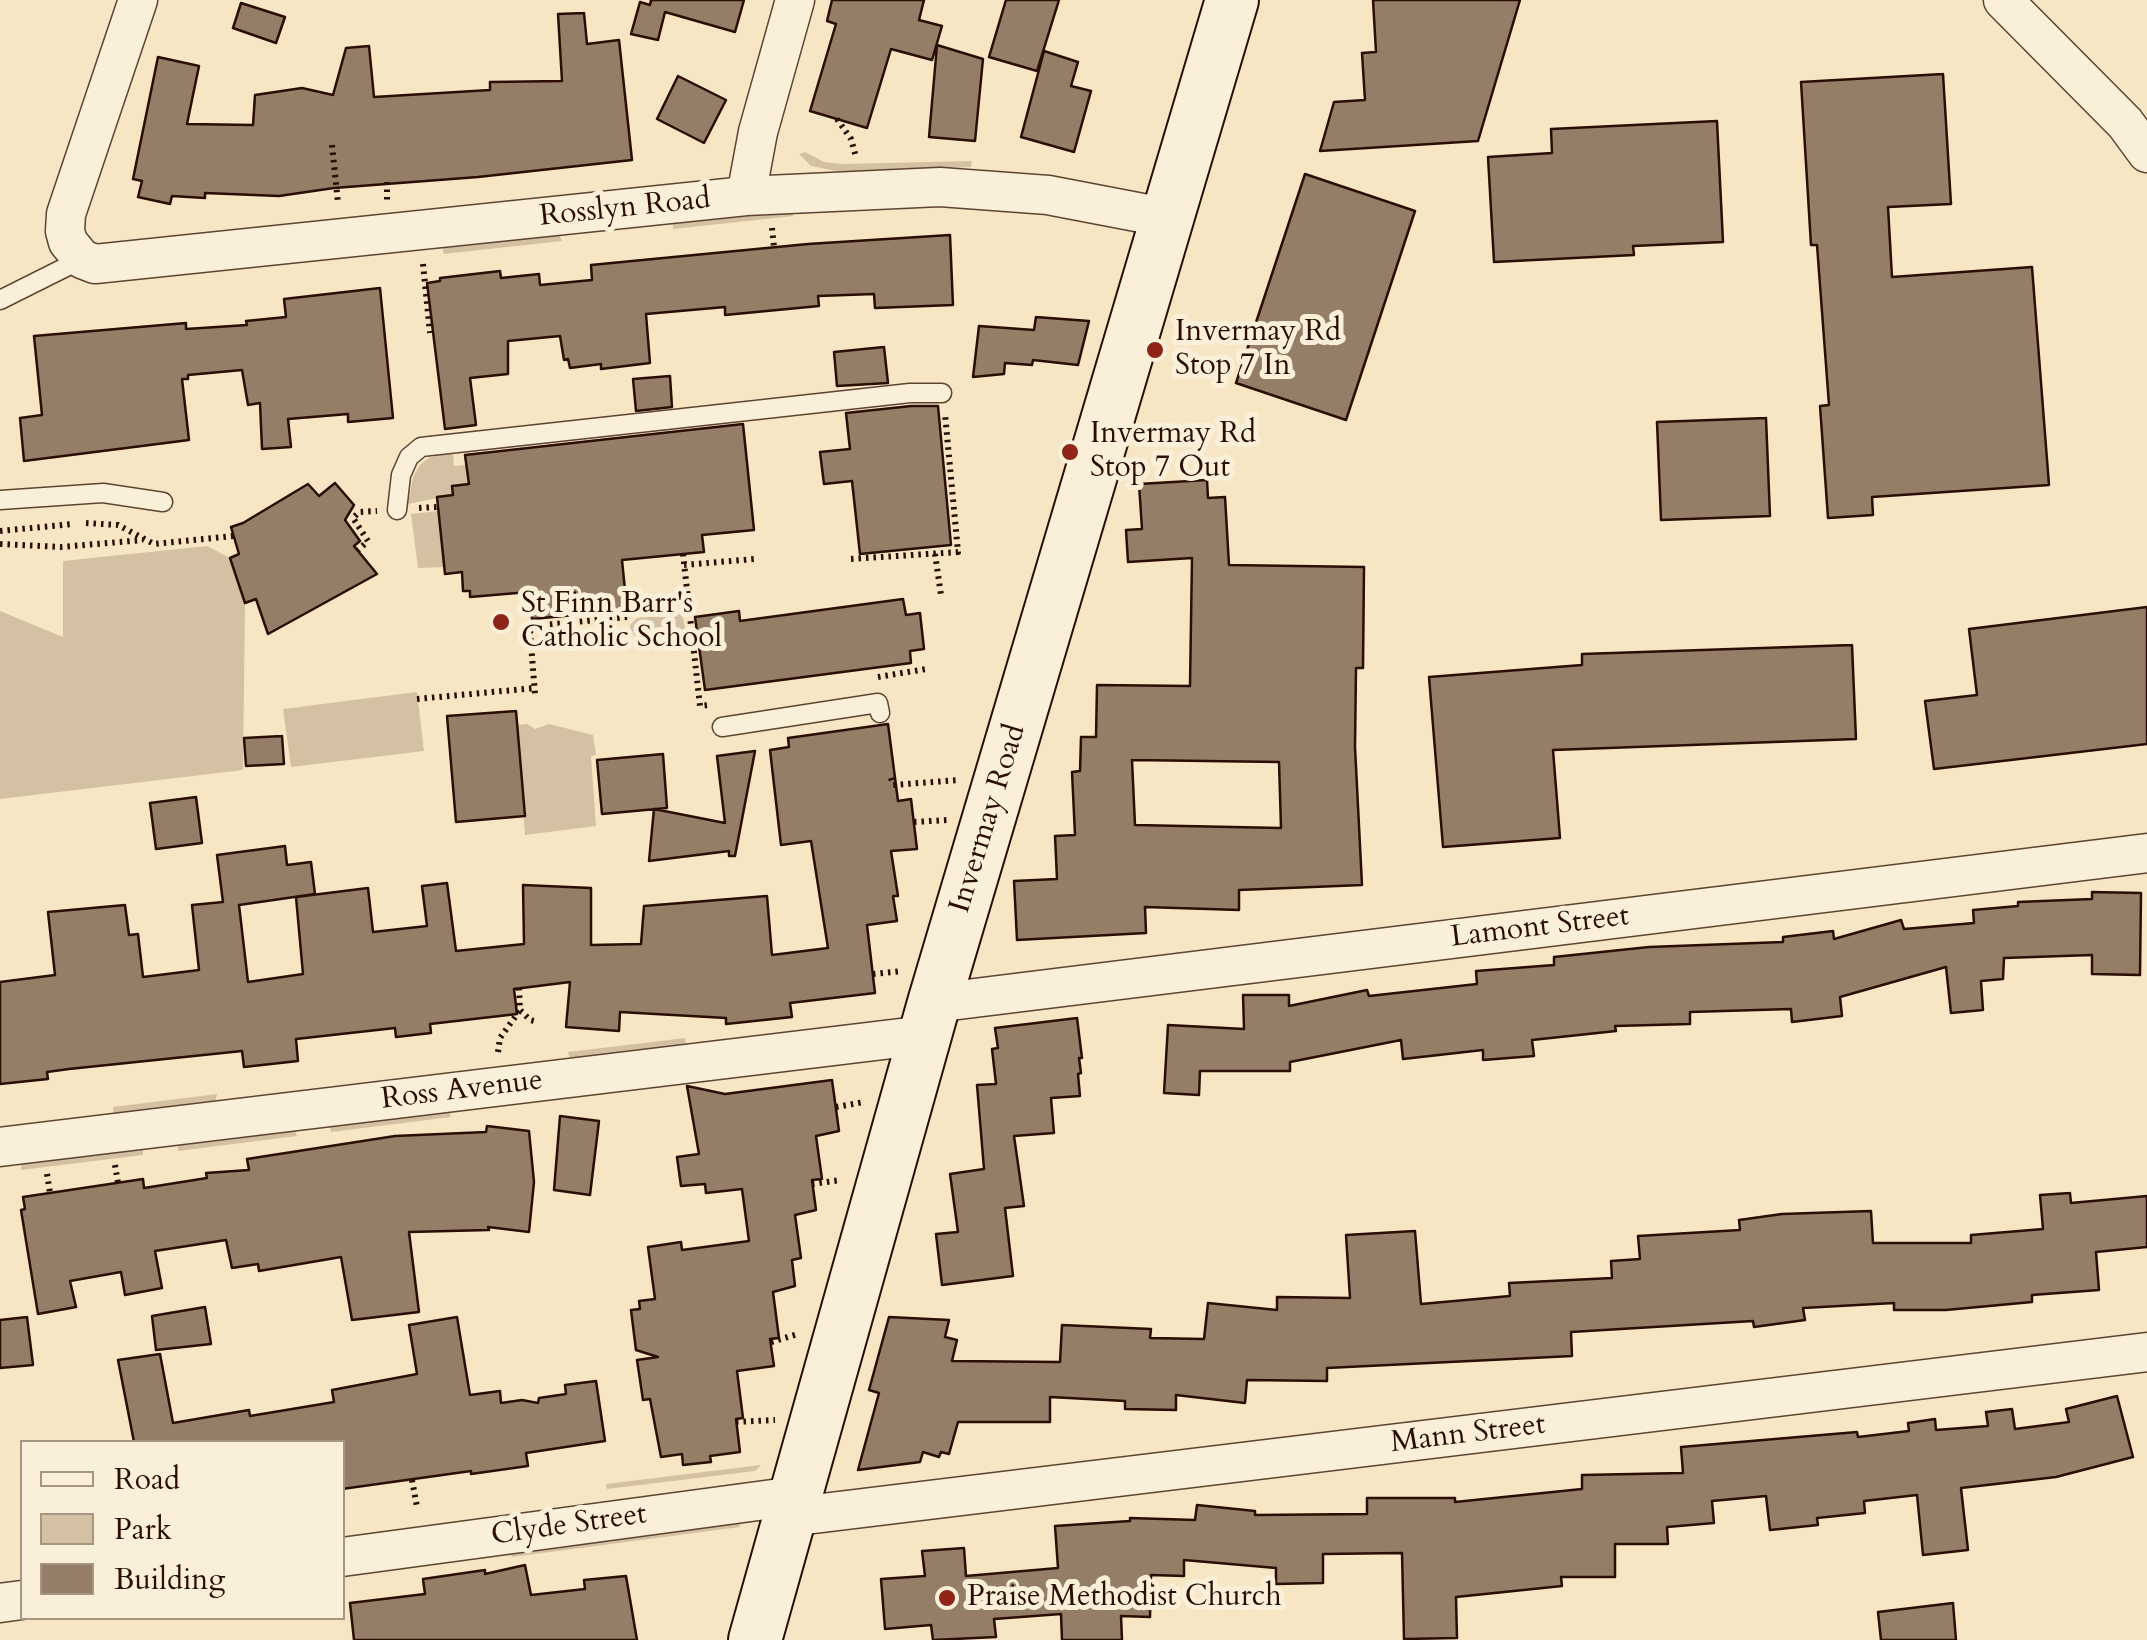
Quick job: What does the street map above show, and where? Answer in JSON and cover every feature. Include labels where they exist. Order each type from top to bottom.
[{"type":"main road","name":"Invermay Road","points":[[754,1640],[922,1003],[1168,218],[1232,0]]},
{"type":"street","points":[[82,259],[68,242],[64,230],[66,214],[138,0]]},
{"type":"street","points":[[758,209],[758,132],[795,0]]},
{"type":"street","points":[[2003,0],[2126,124],[2147,153]]},
{"type":"street","name":"Rosslyn Road","points":[[82,259],[113,264],[758,209],[940,187],[1048,195],[1168,218]]},
{"type":"street","name":"Lamont Street","points":[[922,1003],[2147,853]]},
{"type":"street","name":"Ross Avenue","points":[[0,1147],[922,1003]]},
{"type":"street","name":"Mann Street","points":[[792,1506],[2147,1352]]},
{"type":"street","name":"Clyde Street","points":[[345,1557],[792,1506]]},
{"type":"lane","points":[[0,300],[82,259]]},
{"type":"lane","points":[[398,510],[400,475],[409,457],[421,447],[942,392]]},
{"type":"lane","points":[[0,500],[103,493],[162,502]]},
{"type":"lane","points":[[722,727],[878,703],[880,713]]},
{"type":"path","points":[[837,119],[855,148],[856,160]]},
{"type":"path","points":[[332,145],[340,214]]},
{"type":"path","points":[[758,209],[774,247]]},
{"type":"path","points":[[422,260],[430,333]]},
{"type":"path","points":[[851,559],[958,552],[942,392]]},
{"type":"path","points":[[0,531],[105,522],[164,545],[233,536]]},
{"type":"path","points":[[30,529],[30,547]]},
{"type":"path","points":[[0,544],[30,547],[147,541]]},
{"type":"path","points":[[683,554],[685,608],[700,706],[719,703]]},
{"type":"path","points":[[935,554],[941,595]]},
{"type":"path","points":[[684,565],[754,559]]},
{"type":"path","points":[[418,699],[535,691],[533,628],[627,617]]},
{"type":"path","points":[[870,678],[926,669]]},
{"type":"path","points":[[891,778],[893,785],[966,779]]},
{"type":"path","points":[[914,822],[954,819]]},
{"type":"path","points":[[873,974],[922,1003]]},
{"type":"path","points":[[499,1056],[500,1038],[520,1010],[519,988]]},
{"type":"path","points":[[520,1010],[538,1022]]},
{"type":"path","points":[[836,1107],[866,1102]]},
{"type":"path","points":[[46,1169],[50,1193]]},
{"type":"path","points":[[812,1184],[844,1180]]},
{"type":"path","points":[[771,1342],[802,1334]]},
{"type":"path","points":[[736,1422],[778,1421]]},
{"type":"path","points":[[412,1480],[416,1507]]},
{"type":"green space","points":[[805,152],[824,162],[842,164],[972,161],[971,167],[842,172],[811,166],[799,154]]},
{"type":"green space","points":[[792,210],[793,216],[673,229],[673,223]]},
{"type":"green space","points":[[559,234],[562,241],[444,254],[442,247]]},
{"type":"green space","points":[[453,452],[454,466],[467,465],[468,485],[453,495],[408,504],[413,477],[420,465],[428,458]]},
{"type":"green space","points":[[438,511],[446,533],[448,559],[443,560],[444,567],[418,568],[411,514]]},
{"type":"green space","points":[[207,546],[230,558],[245,603],[243,770],[0,799],[0,611],[63,637],[63,561]]},
{"type":"green space","points":[[682,614],[688,641],[648,648],[631,632],[630,625],[637,618]]},
{"type":"green space","points":[[417,692],[424,751],[291,767],[283,709]]},
{"type":"green space","points":[[527,724],[535,729],[549,724],[593,735],[596,826],[525,835],[517,725]]},
{"type":"green space","points":[[685,1038],[686,1046],[570,1059],[568,1052]]},
{"type":"green space","points":[[217,1094],[215,1103],[114,1115],[113,1107]]},
{"type":"green space","points":[[449,1109],[451,1117],[331,1132],[330,1125]]},
{"type":"green space","points":[[294,1129],[297,1136],[178,1151],[178,1143]]},
{"type":"green space","points":[[143,1147],[143,1155],[21,1170],[21,1162]]},
{"type":"green space","points":[[761,1465],[755,1471],[607,1489],[606,1484]]},
{"type":"green space","points":[[740,1523],[740,1527],[512,1557],[510,1551]]},
{"type":"building","points":[[651,0],[744,0],[735,32],[665,12],[658,40],[631,34],[640,2],[650,5]]},
{"type":"building","points":[[832,0],[924,0],[919,20],[942,26],[932,60],[891,49],[867,128],[810,111],[836,24],[827,21]]},
{"type":"building","points":[[1006,0],[1059,0],[1037,71],[989,57]]},
{"type":"building","points":[[1373,0],[1520,0],[1478,141],[1320,151],[1334,102],[1365,100],[1362,53],[1376,52]]},
{"type":"building","points":[[241,3],[285,17],[276,43],[233,28]]},
{"type":"building","points":[[584,13],[587,44],[619,40],[632,160],[279,196],[205,193],[205,198],[172,196],[170,204],[138,197],[142,181],[133,179],[158,57],[199,66],[187,124],[253,125],[255,95],[302,88],[333,95],[346,48],[369,46],[374,97],[490,90],[490,82],[562,81],[558,14]]},
{"type":"building","points":[[937,45],[983,59],[975,141],[929,137]]},
{"type":"building","points":[[1044,51],[1078,62],[1071,86],[1091,91],[1074,152],[1021,137]]},
{"type":"building","points":[[1943,74],[1951,204],[1888,207],[1892,277],[2032,267],[2049,485],[1872,497],[1873,515],[1828,518],[1820,406],[1829,405],[1817,245],[1811,245],[1801,82]]},
{"type":"building","points":[[678,76],[726,100],[704,143],[657,119]]},
{"type":"building","points":[[1717,121],[1723,242],[1633,246],[1634,255],[1494,262],[1488,157],[1552,153],[1551,129]]},
{"type":"building","points":[[1305,174],[1415,211],[1346,420],[1236,383]]},
{"type":"building","points":[[950,235],[953,305],[875,308],[874,294],[818,296],[819,306],[725,315],[725,307],[646,314],[650,363],[601,369],[601,364],[570,368],[568,359],[564,360],[560,336],[508,341],[508,374],[470,378],[476,425],[445,429],[427,283],[440,278],[500,271],[501,278],[539,274],[540,285],[592,280],[591,265]]},
{"type":"building","points":[[380,288],[393,418],[348,422],[348,414],[288,419],[291,447],[262,449],[260,403],[248,405],[242,370],[188,375],[188,379],[182,379],[189,440],[24,461],[20,418],[42,415],[34,336],[186,323],[186,329],[247,325],[246,321],[286,317],[284,299]]},
{"type":"building","points":[[1036,317],[1089,321],[1078,365],[1033,360],[1032,365],[1005,363],[1004,374],[973,377],[979,326],[1034,330]]},
{"type":"building","points":[[884,347],[888,383],[837,386],[834,352]]},
{"type":"building","points":[[670,376],[672,407],[636,411],[633,379]]},
{"type":"building","points":[[938,406],[951,545],[860,554],[852,481],[824,484],[820,452],[850,449],[846,413]]},
{"type":"building","points":[[1766,418],[1770,516],[1661,520],[1657,422]]},
{"type":"building","points":[[743,424],[754,530],[702,535],[704,552],[622,560],[627,610],[532,619],[529,592],[470,597],[470,591],[463,591],[462,572],[445,574],[437,497],[453,495],[452,486],[469,484],[465,455]]},
{"type":"building","points":[[1207,480],[1208,498],[1225,497],[1229,565],[1364,567],[1363,668],[1356,668],[1355,747],[1362,885],[1239,890],[1239,910],[1145,907],[1146,933],[1017,940],[1014,881],[1057,879],[1055,836],[1075,835],[1072,772],[1080,771],[1081,737],[1096,737],[1097,685],[1190,686],[1192,558],[1128,562],[1126,530],[1142,529],[1139,484]],"holes":[[[1132,760],[1279,762],[1281,828],[1135,825]]]},
{"type":"building","points":[[335,483],[354,505],[345,520],[360,541],[354,546],[377,574],[268,634],[256,599],[245,603],[230,558],[239,554],[231,527],[308,484],[319,496]]},
{"type":"building","points":[[903,599],[906,615],[920,613],[924,649],[910,651],[911,663],[705,690],[695,617],[739,611],[740,621]]},
{"type":"building","points":[[2147,607],[2147,744],[1934,769],[1925,701],[1977,695],[1969,629]]},
{"type":"building","points":[[1852,645],[1856,739],[1553,750],[1560,838],[1443,847],[1429,677],[1582,665],[1582,654]]},
{"type":"building","points":[[516,711],[525,816],[456,822],[447,716]]},
{"type":"building","points":[[888,724],[898,801],[911,799],[917,849],[891,851],[898,896],[893,896],[897,921],[867,925],[875,993],[790,1003],[792,1017],[726,1024],[726,1018],[620,1012],[619,1031],[566,1027],[570,982],[514,989],[517,1014],[430,1024],[431,1033],[396,1037],[395,1028],[296,1039],[298,1061],[244,1067],[242,1051],[47,1072],[48,1079],[0,1084],[0,982],[55,975],[48,912],[125,905],[129,935],[138,934],[143,977],[199,970],[192,905],[223,902],[217,855],[285,846],[287,865],[311,862],[315,894],[239,905],[248,982],[303,974],[296,897],[368,888],[373,932],[427,926],[422,886],[447,883],[456,951],[524,944],[523,885],[591,888],[591,945],[641,944],[644,906],[767,896],[772,955],[828,948],[811,841],[781,845],[770,750],[789,747],[788,738]]},
{"type":"building","points":[[282,736],[284,764],[246,766],[244,738]]},
{"type":"building","points":[[755,751],[735,856],[729,856],[729,851],[649,861],[654,809],[725,823],[717,756]]},
{"type":"building","points":[[663,754],[667,808],[602,814],[597,760]]},
{"type":"building","points":[[196,797],[202,843],[156,849],[150,803]]},
{"type":"building","points":[[2092,892],[2141,893],[2140,975],[2092,974],[2092,955],[2004,958],[2003,979],[1981,981],[1983,1010],[1951,1013],[1946,967],[1840,997],[1842,1016],[1792,1022],[1791,1009],[1690,1012],[1690,1024],[1615,1026],[1616,1031],[1532,1040],[1534,1056],[1483,1060],[1483,1050],[1403,1059],[1401,1040],[1290,1062],[1290,1071],[1200,1071],[1199,1095],[1164,1093],[1168,1025],[1244,1029],[1243,995],[1289,995],[1289,1006],[1367,990],[1369,996],[1477,984],[1476,971],[1554,965],[1554,957],[1649,947],[1783,942],[1783,937],[1833,931],[1834,939],[1901,920],[1904,929],[1974,923],[1973,910],[2018,906],[2018,902],[2092,899]]},
{"type":"building","points":[[1077,1018],[1082,1058],[1078,1074],[1080,1096],[1051,1098],[1054,1133],[1014,1136],[1024,1206],[1005,1208],[1013,1276],[942,1285],[936,1234],[958,1232],[950,1174],[984,1169],[977,1085],[996,1084],[992,1049],[998,1048],[995,1028]]},
{"type":"building","points":[[832,1080],[839,1131],[816,1136],[822,1179],[812,1180],[816,1210],[795,1215],[801,1258],[792,1260],[795,1286],[773,1292],[779,1338],[770,1339],[774,1366],[737,1371],[743,1418],[736,1419],[740,1452],[710,1456],[711,1462],[683,1465],[682,1454],[661,1457],[650,1399],[643,1400],[637,1360],[658,1357],[636,1350],[631,1310],[640,1309],[639,1301],[655,1299],[648,1247],[681,1242],[682,1250],[749,1241],[742,1189],[706,1193],[705,1184],[681,1186],[677,1157],[699,1154],[687,1086],[725,1094]]},
{"type":"building","points":[[560,1116],[599,1121],[590,1195],[554,1190]]},
{"type":"building","points":[[487,1126],[529,1131],[534,1182],[529,1232],[488,1227],[489,1230],[409,1232],[419,1312],[352,1320],[341,1257],[259,1271],[258,1264],[232,1268],[226,1240],[155,1251],[162,1288],[125,1295],[121,1272],[70,1281],[76,1307],[38,1314],[21,1210],[25,1209],[23,1197],[143,1179],[144,1188],[207,1178],[206,1173],[249,1170],[247,1159],[395,1136],[486,1132]]},
{"type":"building","points":[[2070,1193],[2071,1203],[2147,1196],[2147,1247],[2096,1252],[2099,1290],[2032,1295],[2032,1302],[1946,1310],[1894,1310],[1894,1303],[1803,1308],[1805,1320],[1754,1327],[1753,1321],[1571,1332],[1572,1356],[1327,1368],[1327,1381],[1247,1380],[1245,1403],[1176,1395],[1176,1410],[1125,1409],[1125,1401],[1050,1397],[1050,1422],[958,1422],[949,1454],[941,1452],[939,1457],[923,1452],[920,1462],[858,1470],[879,1393],[869,1390],[889,1317],[949,1320],[945,1337],[957,1340],[952,1361],[1060,1362],[1062,1325],[1151,1329],[1150,1338],[1204,1339],[1208,1303],[1277,1310],[1277,1297],[1350,1298],[1346,1235],[1415,1231],[1421,1304],[1510,1296],[1509,1283],[1612,1278],[1611,1261],[1640,1259],[1638,1236],[1740,1230],[1739,1220],[1782,1214],[1871,1211],[1873,1243],[1971,1243],[1971,1235],[2043,1229],[2040,1195]]},
{"type":"building","points":[[205,1307],[211,1344],[156,1350],[152,1316]]},
{"type":"building","points":[[27,1317],[33,1365],[0,1368],[0,1320]]},
{"type":"building","points":[[457,1317],[470,1395],[500,1391],[501,1403],[538,1403],[539,1398],[566,1394],[565,1385],[596,1381],[605,1441],[526,1453],[528,1466],[345,1489],[345,1440],[134,1440],[118,1360],[160,1354],[173,1423],[249,1410],[250,1416],[334,1402],[332,1390],[417,1374],[409,1325]]},
{"type":"building","points":[[2117,1396],[2133,1457],[2056,1477],[1961,1488],[1968,1550],[1923,1555],[1917,1495],[1864,1501],[1865,1513],[1817,1518],[1818,1525],[1770,1530],[1766,1496],[1712,1501],[1714,1523],[1667,1527],[1668,1544],[1615,1544],[1615,1577],[1561,1577],[1562,1586],[1456,1597],[1457,1638],[1404,1639],[1402,1553],[1323,1554],[1323,1583],[1276,1584],[1276,1568],[1184,1560],[1184,1576],[1151,1575],[1150,1617],[1121,1616],[1122,1640],[1062,1640],[1061,1614],[994,1619],[996,1637],[933,1640],[931,1625],[885,1629],[881,1579],[925,1576],[922,1551],[964,1548],[966,1576],[1058,1568],[1055,1526],[1130,1518],[1195,1520],[1197,1505],[1255,1511],[1255,1515],[1367,1514],[1367,1498],[1455,1498],[1455,1502],[1582,1489],[1582,1475],[1683,1473],[1681,1447],[1857,1432],[1858,1437],[1909,1431],[1908,1423],[1935,1419],[1936,1430],[1988,1426],[1986,1412],[2012,1409],[2015,1429],[2069,1422],[2066,1409]]},
{"type":"building","points":[[525,1565],[531,1595],[585,1589],[584,1580],[626,1576],[637,1640],[354,1640],[350,1603],[425,1594],[423,1579],[485,1570],[485,1574]]},
{"type":"building","points":[[1953,1603],[1956,1640],[1881,1640],[1878,1612]]},
{"type":"place","name":"Invermay Rd Stop 7 In","points":[[1155,350]]},
{"type":"place","name":"Invermay Rd Stop 7 Out","points":[[1070,452]]},
{"type":"place","name":"St Finn Barr's Catholic School","points":[[501,622]]},
{"type":"place","name":"Praise Methodist Church","points":[[947,1598]]}]
